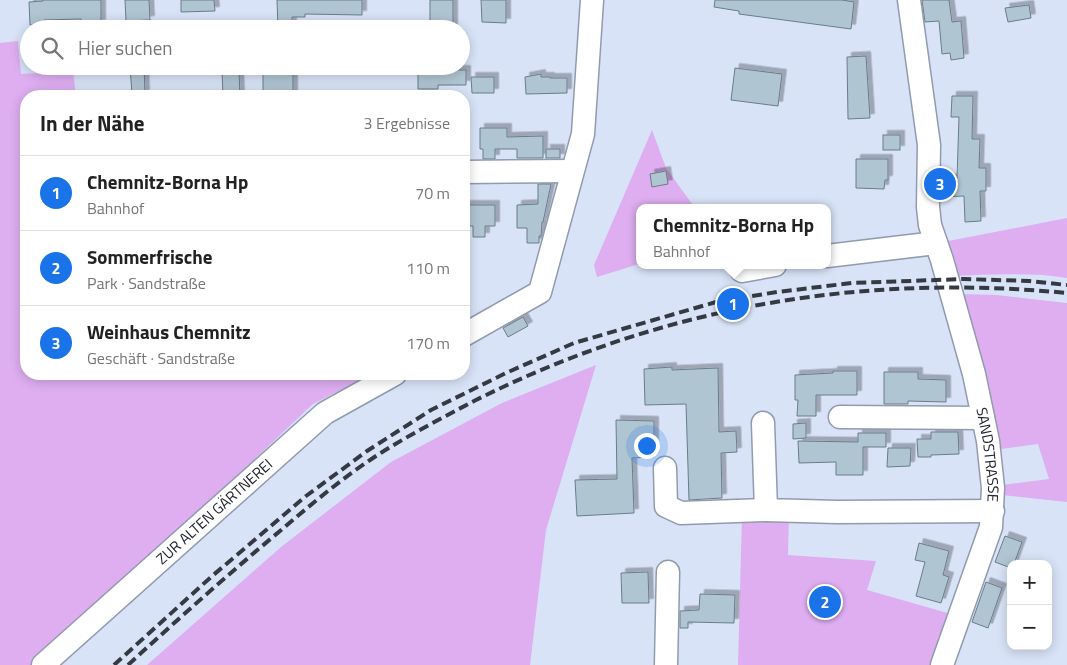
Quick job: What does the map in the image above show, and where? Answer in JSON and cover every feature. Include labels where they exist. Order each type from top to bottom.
[{"type":"street","points":[[470,332],[540,292],[583,134],[592,0]]},
{"type":"street","name":"SANDSTRASSE","points":[[909,0],[929,145],[928,207],[930,225],[974,374],[992,466],[991,527],[942,665]]},
{"type":"street","points":[[470,172],[572,171]]},
{"type":"street","points":[[831,256],[936,243]]},
{"type":"street","points":[[742,271],[753,269]]},
{"type":"street","name":"ZUR ALTEN GÄRTNEREI","points":[[43,665],[325,413],[384,380]]},
{"type":"street","points":[[840,417],[983,418]]},
{"type":"street","points":[[763,423],[766,510]]},
{"type":"street","points":[[665,468],[666,506],[681,513],[766,510],[837,512],[992,511]]},
{"type":"street","points":[[666,665],[668,572]]},
{"type":"shaded area","points":[[18,41],[20,75],[73,75],[75,90],[20,90],[20,380],[360,380],[313,404],[181,529],[60,665],[0,665],[0,43]]},
{"type":"shaded area","points":[[652,130],[666,168],[692,204],[636,204],[636,265],[597,277],[594,265]]},
{"type":"shaded area","points":[[1067,218],[1067,278],[1023,274],[949,276],[938,243]]},
{"type":"shaded area","points":[[959,294],[997,295],[1067,303],[1067,502],[1002,495],[1002,485],[1049,479],[1038,444],[1001,449]]},
{"type":"shaded area","points":[[596,365],[546,530],[530,665],[147,665],[281,547],[391,462],[502,403]]},
{"type":"shaded area","points":[[742,516],[789,516],[788,555],[876,561],[867,590],[951,614],[933,665],[738,665]]},
{"type":"building","points":[[101,0],[101,20],[30,20],[29,2]]},
{"type":"building","points":[[125,0],[149,0],[150,20],[126,20]]},
{"type":"building","points":[[181,0],[214,0],[215,11],[181,12]]},
{"type":"building","points":[[277,0],[362,0],[362,15],[305,14],[305,17],[292,17],[292,20],[278,20]]},
{"type":"building","points":[[430,0],[453,0],[453,20],[430,20]]},
{"type":"building","points":[[481,0],[506,0],[506,23],[482,22]]},
{"type":"building","points":[[715,0],[842,0],[854,2],[851,29],[739,14],[739,11],[714,7]]},
{"type":"building","points":[[922,0],[949,0],[952,22],[961,21],[964,58],[951,60],[950,53],[942,54],[939,21],[925,22]]},
{"type":"building","points":[[1029,5],[1031,18],[1008,22],[1005,8]]},
{"type":"building","points":[[866,56],[870,118],[848,119],[847,57]]},
{"type":"building","points":[[735,68],[782,74],[778,106],[731,100]]},
{"type":"building","points":[[541,74],[541,77],[567,78],[567,93],[526,94],[525,77]]},
{"type":"building","points":[[131,75],[144,75],[145,90],[132,90]]},
{"type":"building","points":[[222,75],[239,75],[240,90],[223,90]]},
{"type":"building","points":[[263,75],[293,75],[293,90],[263,90]]},
{"type":"building","points":[[418,75],[466,75],[466,85],[438,85],[438,89],[418,89]]},
{"type":"building","points":[[471,77],[494,77],[494,93],[472,93]]},
{"type":"building","points":[[952,96],[973,96],[972,139],[980,139],[979,168],[986,168],[986,191],[980,191],[981,221],[965,222],[964,196],[941,197],[942,179],[957,178],[959,117],[951,117]]},
{"type":"building","points":[[480,128],[507,128],[507,137],[543,136],[543,158],[517,158],[517,149],[495,149],[495,159],[483,159],[483,149],[480,149]]},
{"type":"building","points":[[883,135],[900,135],[900,150],[883,150]]},
{"type":"building","points":[[546,149],[560,149],[560,158],[546,158]]},
{"type":"building","points":[[856,159],[888,159],[888,180],[885,180],[884,189],[856,188]]},
{"type":"building","points":[[666,171],[668,184],[652,187],[650,174]]},
{"type":"building","points":[[538,184],[551,184],[539,243],[527,243],[527,228],[517,228],[517,205],[538,204]]},
{"type":"building","points":[[470,205],[495,205],[495,226],[485,226],[485,237],[473,237],[473,226],[470,226]]},
{"type":"building","points":[[523,317],[528,326],[508,337],[503,328]]},
{"type":"building","points":[[672,367],[672,370],[718,368],[719,432],[736,431],[737,452],[721,453],[722,498],[689,500],[686,404],[645,405],[644,369]]},
{"type":"building","points":[[833,371],[857,371],[857,395],[816,395],[816,416],[797,416],[798,400],[795,400],[795,375],[833,373]]},
{"type":"building","points":[[884,372],[918,372],[918,379],[946,380],[946,402],[908,401],[908,404],[884,404]]},
{"type":"building","points":[[616,420],[654,421],[654,457],[632,458],[634,513],[577,516],[575,480],[617,479]]},
{"type":"building","points":[[806,423],[806,438],[793,439],[793,424]]},
{"type":"building","points":[[931,432],[958,432],[959,454],[918,457],[917,439],[931,439]]},
{"type":"building","points":[[858,433],[886,433],[886,447],[863,447],[863,475],[836,475],[836,462],[799,463],[798,441],[858,442]]},
{"type":"building","points":[[888,448],[911,448],[910,466],[887,467]]},
{"type":"building","points":[[1005,536],[1022,542],[1015,560],[1007,560],[1007,566],[995,562]]},
{"type":"building","points":[[919,543],[949,551],[943,575],[949,577],[941,603],[916,596],[925,562],[915,560]]},
{"type":"building","points":[[648,572],[649,603],[622,603],[621,573]]},
{"type":"building","points":[[986,582],[1002,588],[988,628],[972,622]]},
{"type":"building","points":[[700,594],[735,595],[734,623],[688,622],[688,628],[680,628],[680,611],[699,610]]},
{"type":"railway","points":[[114,665],[211,577],[306,496],[367,451],[431,410],[506,373],[574,343],[716,302],[852,283],[964,279],[1029,281],[1067,285]]},
{"type":"railway","points":[[128,665],[255,552],[360,467],[398,443],[474,401],[545,369],[616,342],[689,320],[763,304],[837,294],[913,288],[989,288],[1067,293]]},
{"type":"place","name":"Weinhaus Chemnitz","points":[[940,184]]},
{"type":"place","name":"Chemnitz-Borna Hp","points":[[733,304]]},
{"type":"place","name":"Sommerfrische","points":[[825,602]]}]
